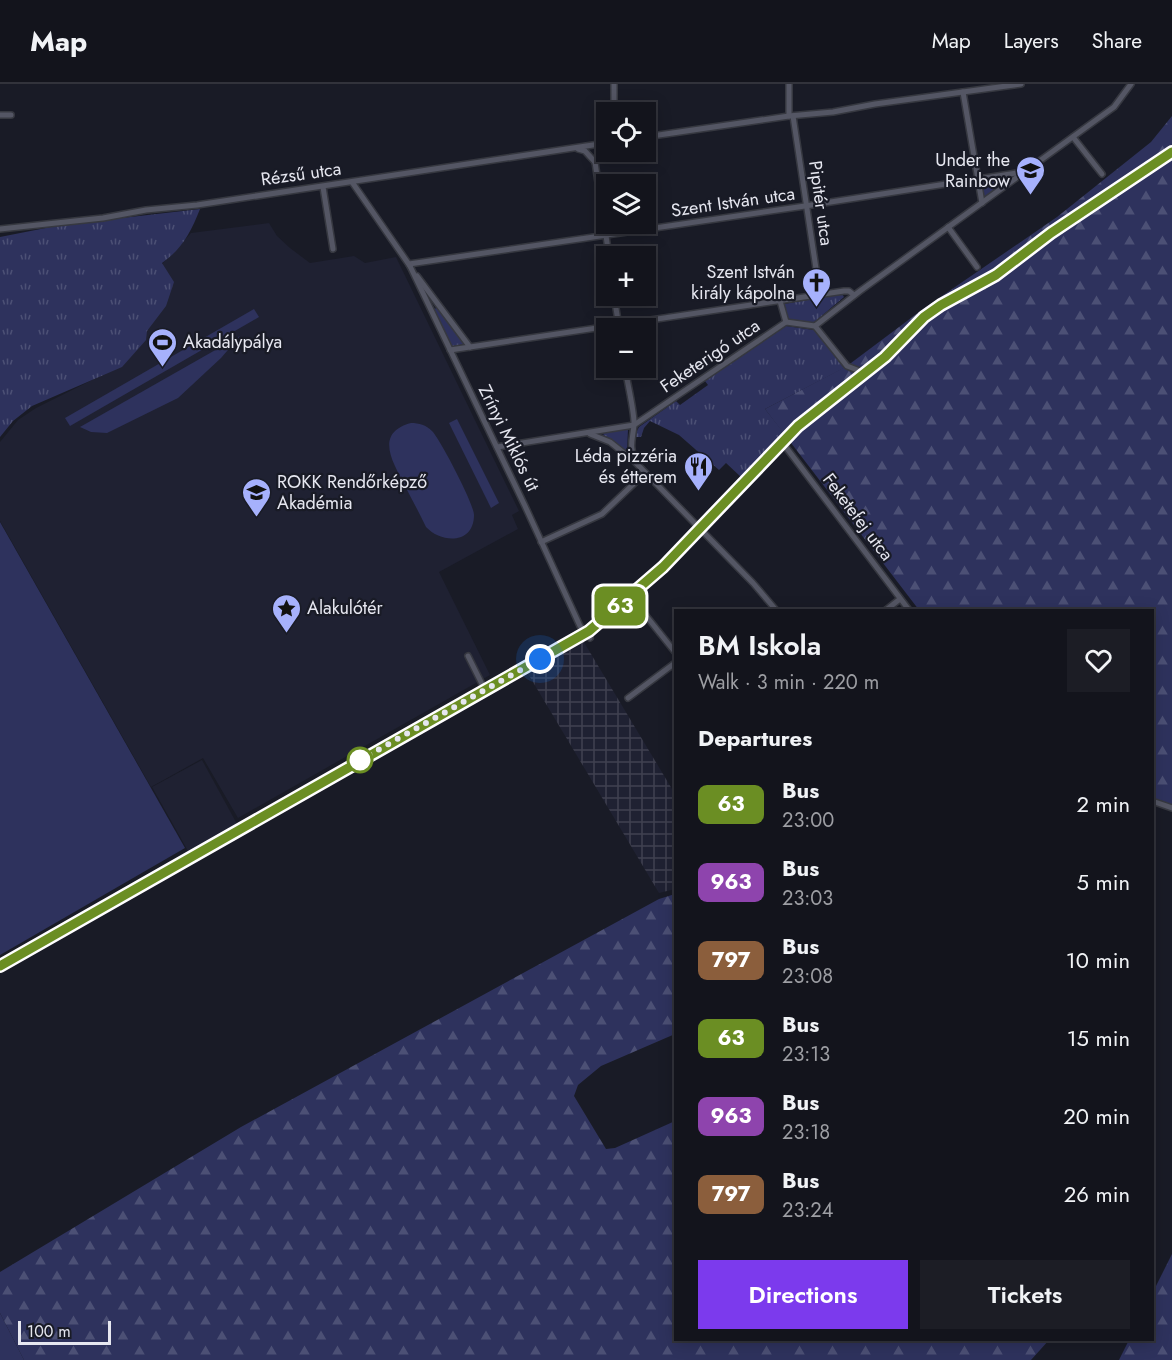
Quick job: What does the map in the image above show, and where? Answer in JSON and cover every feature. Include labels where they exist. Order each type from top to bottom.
[{"type":"street","points":[[614,84],[614,102]]},
{"type":"street","name":"Pipitér utca","points":[[789,84],[791,116],[820,295]]},
{"type":"street","points":[[656,135],[1021,84]]},
{"type":"street","points":[[866,373],[847,366],[815,326],[854,295],[1114,107],[1131,84]]},
{"type":"street","points":[[963,92],[982,202]]},
{"type":"street","points":[[0,115],[11,115]]},
{"type":"street","points":[[1073,137],[1102,174]]},
{"type":"street","name":"Rézsű utca","points":[[0,229],[197,205],[596,144]]},
{"type":"street","points":[[569,148],[585,151],[596,162],[608,246]]},
{"type":"street","points":[[0,966],[485,690],[588,635],[631,597],[798,426],[885,357],[931,312],[996,275],[1051,233],[1172,152]]},
{"type":"street","name":"Szent István utca","points":[[409,264],[1025,171]]},
{"type":"street","name":"Zrínyi Miklós út","points":[[352,182],[470,347]]},
{"type":"street","points":[[323,187],[333,249]]},
{"type":"street","points":[[948,227],[977,267]]},
{"type":"street","name":"Zrínyi Miklós út","points":[[409,264],[580,626],[588,635]]},
{"type":"street","points":[[656,321],[849,291],[854,295]]},
{"type":"street","points":[[780,301],[786,322]]},
{"type":"street","name":"Feketerigó utca","points":[[497,447],[634,425],[786,322],[815,326]]},
{"type":"street","points":[[450,350],[596,330]]},
{"type":"street","points":[[627,378],[634,425],[630,442],[636,463]]},
{"type":"street","points":[[585,433],[599,436],[610,442],[636,463],[699,526],[775,609]]},
{"type":"street","name":"Feketefej utca","points":[[782,442],[908,609]]},
{"type":"street","points":[[541,543],[602,514],[645,473]]},
{"type":"street","points":[[631,597],[674,651]]},
{"type":"street","points":[[887,609],[900,599]]},
{"type":"street","points":[[468,656],[485,690]]},
{"type":"street","points":[[628,698],[674,664]]},
{"type":"street","points":[[1154,802],[1172,808]]},
{"type":"shaded area","name":"ROKK Rendőrképző Akadémia","points":[[269,223],[277,236],[310,263],[354,256],[365,263],[396,257],[519,511],[512,515],[518,529],[439,572],[490,675],[238,818],[203,758],[151,787],[0,521],[0,442],[18,420],[36,408],[116,368],[155,319],[163,263],[191,233]]},
{"type":"shaded area","points":[[582,639],[674,792],[674,889],[659,893],[527,672]]},
{"type":"shaded area","points":[[202,760],[237,824],[188,851],[152,787]]},
{"type":"green space","points":[[1172,116],[1172,807],[1154,802],[1154,609],[918,609],[765,409],[847,366],[923,309],[1057,217],[1151,142]]},
{"type":"green space","points":[[1009,178],[1009,180],[984,198],[981,183]]},
{"type":"green space","points":[[200,209],[185,239],[162,263],[174,282],[166,306],[147,331],[146,340],[122,367],[32,406],[13,421],[0,437],[0,237],[61,225]]},
{"type":"green space","points":[[842,294],[844,297],[812,324],[789,321],[784,304]]},
{"type":"green space","points":[[438,308],[464,344],[450,347],[432,309]]},
{"type":"green space","name":"Akadálypálya","points":[[254,309],[259,317],[70,426],[65,418]]},
{"type":"green space","points":[[786,326],[814,330],[844,368],[765,409],[784,433],[741,477],[726,463],[719,470],[679,435],[650,421],[641,437],[634,437],[639,427],[676,401],[680,405],[708,385],[705,381]]},
{"type":"green space","points":[[240,336],[221,358],[178,398],[107,433],[91,432],[80,427]]},
{"type":"green space","points":[[457,419],[499,503],[491,508],[449,423]]},
{"type":"green space","points":[[417,423],[432,431],[463,486],[474,515],[473,525],[463,536],[448,538],[433,533],[426,527],[395,467],[389,449],[390,441],[393,434],[400,428]]},
{"type":"green space","points":[[628,429],[627,451],[603,436],[604,433]]},
{"type":"green space","points":[[0,522],[185,848],[0,955]]},
{"type":"green space","points":[[674,894],[674,1034],[601,1066],[578,1085],[574,1096],[606,1149],[615,1148],[674,1121],[674,1341],[1048,1341],[1031,1360],[24,1360],[0,1313],[0,1272],[241,1127],[659,899]]},
{"type":"green space","points":[[1172,1254],[1172,1360],[1119,1360],[1128,1341],[1154,1341],[1154,1290]]},
{"type":"green space","points":[[0,1313],[24,1360],[0,1360]]},
{"type":"bus line","name":"63","points":[[0,966],[589,631],[663,567],[798,426],[885,357],[924,317],[996,275],[1051,233],[1172,152]]},
{"type":"place","name":"Under the Rainbow","points":[[1031,196]]},
{"type":"place","name":"Szent István király kápolna","points":[[816,308]]},
{"type":"place","name":"Akadálypálya","points":[[162,368]]},
{"type":"place","name":"Léda pizzéria és étterem","points":[[698,492]]},
{"type":"place","name":"ROKK Rendőrképző Akadémia","points":[[256,518]]},
{"type":"place","name":"Alakulótér","points":[[286,634]]},
{"type":"route","points":[[360,760],[540,659]]}]
